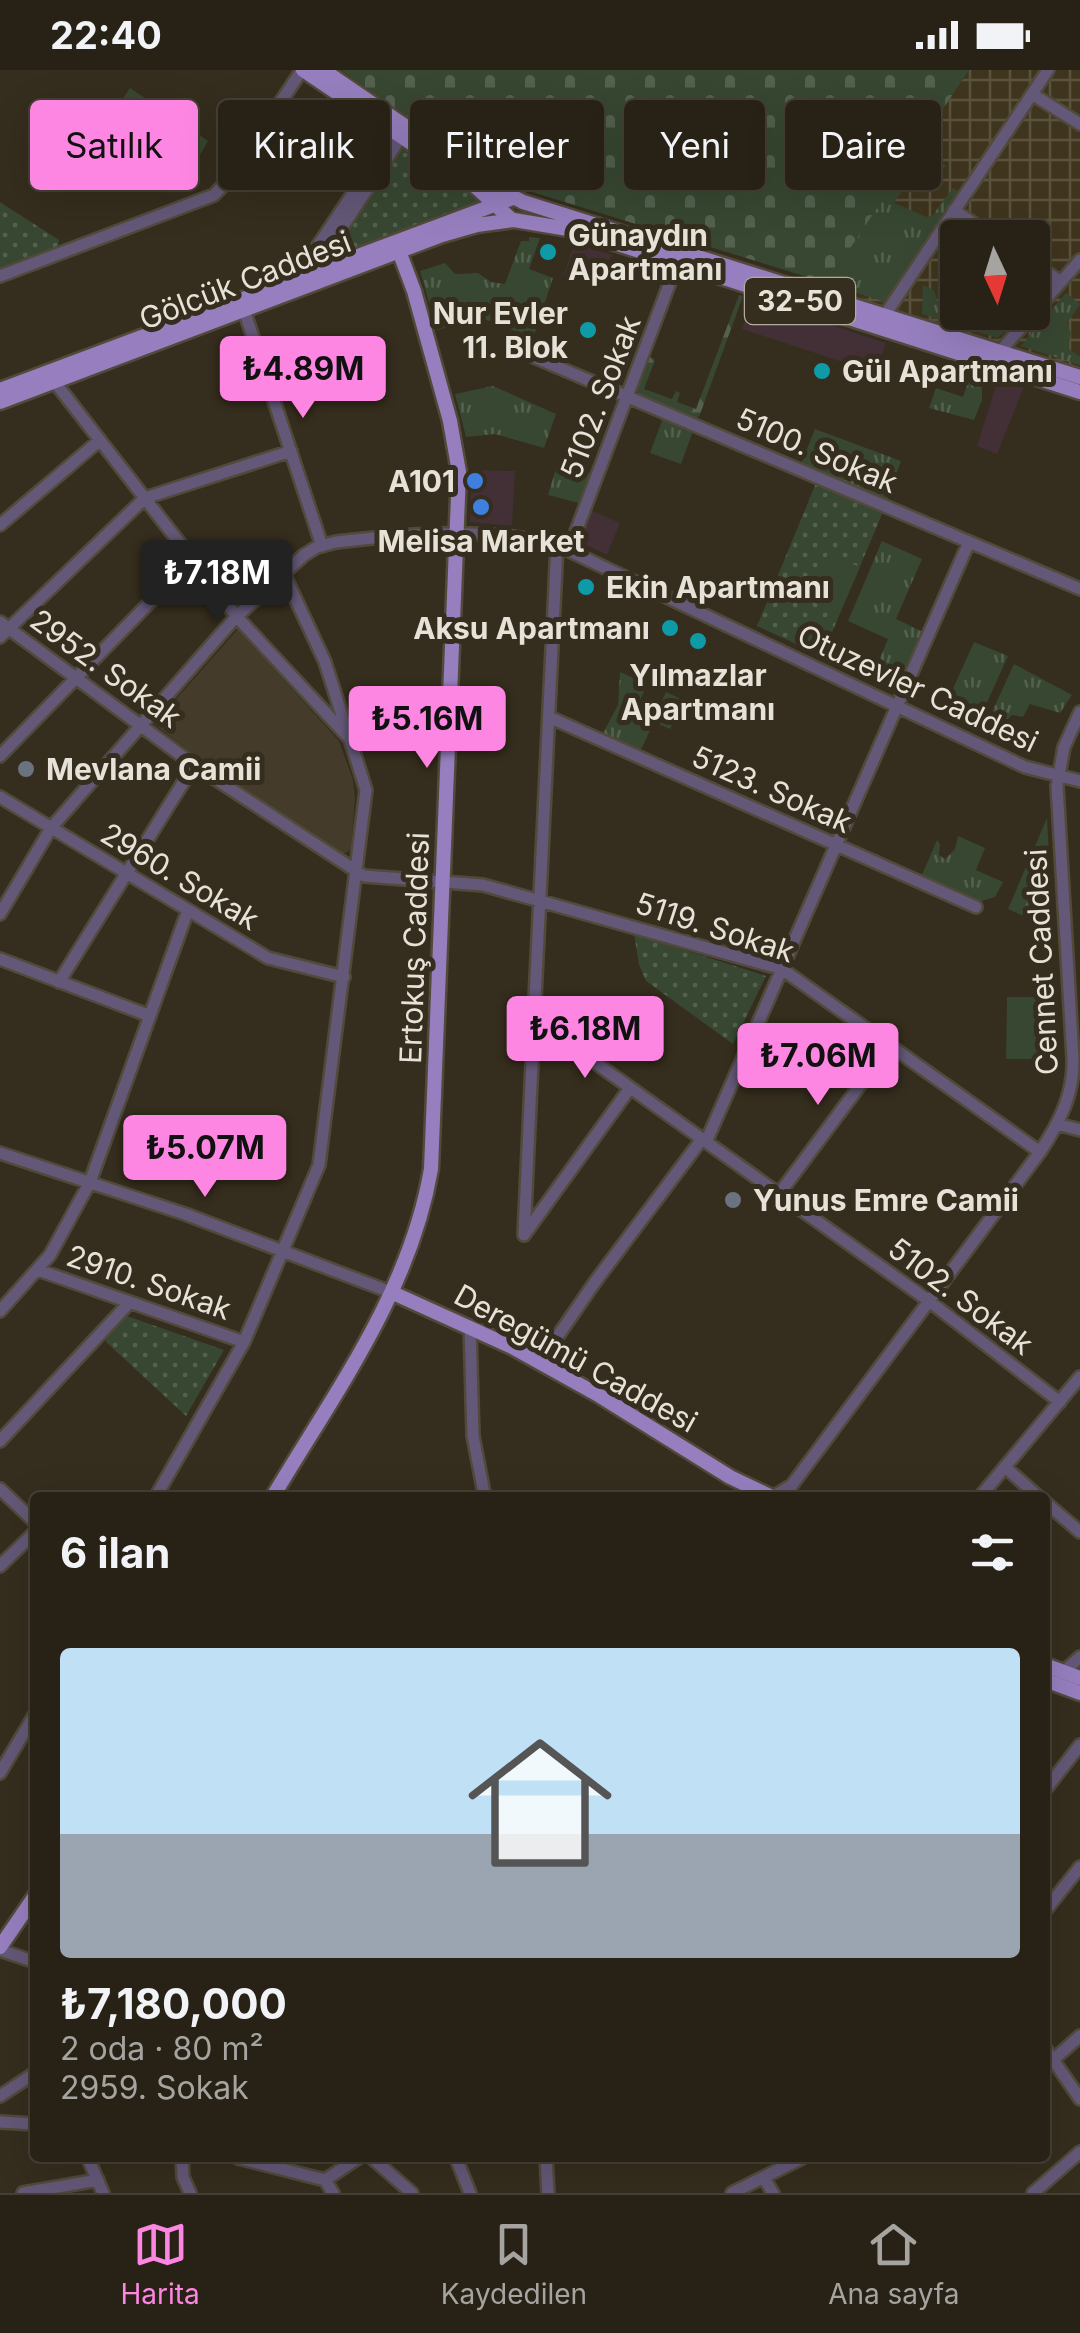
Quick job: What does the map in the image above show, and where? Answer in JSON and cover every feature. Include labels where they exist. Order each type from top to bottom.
[{"type":"main road","points":[[303,70],[401,129]]},
{"type":"main road","points":[[323,70],[510,208]]},
{"type":"main road","name":"Gölcük Caddesi","points":[[0,402],[244,310],[307,280],[465,228],[510,208]]},
{"type":"main road","name":"Gölcük Caddesi","points":[[0,390],[510,208]]},
{"type":"main road","name":"32-50","points":[[510,208],[882,320]]},
{"type":"main road","name":"32-50","points":[[510,208],[882,320],[995,357],[1080,392]]},
{"type":"main road","name":"Ertokuş Caddesi","points":[[276,1492],[393,1293],[418,1229],[430,1168],[459,472],[456,444],[399,251]]},
{"type":"main road","name":"32-50","points":[[995,357],[1079,375]]},
{"type":"main road","name":"Deregümü Caddesi","points":[[393,1293],[540,1362],[730,1477],[762,1492]]},
{"type":"main road","name":"Deregümü Caddesi","points":[[730,1477],[745,1492]]},
{"type":"main road","points":[[1050,1667],[1080,1678]]},
{"type":"main road","points":[[1050,1684],[1080,1693]]},
{"type":"main road","points":[[0,1949],[30,1904]]},
{"type":"street","points":[[0,276],[214,194],[228,181],[303,70]]},
{"type":"street","points":[[882,320],[1048,70]]},
{"type":"street","points":[[1032,94],[1080,124]]},
{"type":"street","points":[[307,280],[401,129]]},
{"type":"street","points":[[954,210],[969,220]]},
{"type":"street","points":[[995,357],[1080,260]]},
{"type":"street","name":"5102. Sokak","points":[[678,261],[563,547],[548,716],[534,1019],[929,1301],[1060,1402]]},
{"type":"street","points":[[1050,274],[1061,282]]},
{"type":"street","points":[[0,914],[51,828],[142,724],[237,617],[304,555],[322,546],[244,310]]},
{"type":"street","name":"5100. Sokak","points":[[534,357],[1080,589]]},
{"type":"street","points":[[54,381],[237,617],[350,738]]},
{"type":"street","points":[[0,525],[100,440]]},
{"type":"street","points":[[3,629],[145,498],[291,450]]},
{"type":"street","name":"Otuzevler Caddesi","points":[[322,546],[360,540],[458,536],[524,538],[563,547],[1025,766],[1080,782]]},
{"type":"street","points":[[540,1362],[594,1282],[704,1140],[969,542]]},
{"type":"street","points":[[0,756],[192,559]]},
{"type":"street","points":[[158,1492],[244,1342],[323,1149],[366,790],[325,662],[284,574]]},
{"type":"street","name":"2952. Sokak","points":[[3,629],[75,675],[194,765],[356,872],[377,878],[445,880]]},
{"type":"street","name":"Cennet Caddesi","points":[[788,1492],[1040,1152],[1070,1094],[1074,1072],[1058,777],[1064,747],[1080,712]]},
{"type":"street","name":"5123. Sokak","points":[[548,716],[976,906]]},
{"type":"street","points":[[59,982],[194,765]]},
{"type":"street","name":"2960. Sokak","points":[[0,797],[268,958],[344,978]]},
{"type":"street","name":"5119. Sokak","points":[[445,880],[540,900],[782,969],[1040,1152]]},
{"type":"street","points":[[0,1311],[38,1270],[90,1182],[188,910]]},
{"type":"street","points":[[0,960],[150,1016]]},
{"type":"street","points":[[534,1019],[524,1234],[630,1088]]},
{"type":"street","points":[[780,1194],[890,1045]]},
{"type":"street","points":[[1057,1124],[1080,1130]]},
{"type":"street","points":[[0,1153],[393,1293]]},
{"type":"street","name":"2910. Sokak","points":[[38,1270],[244,1342]]},
{"type":"street","points":[[0,1441],[130,1302]]},
{"type":"street","points":[[470,1326],[474,1436],[484,1492]]},
{"type":"street","points":[[984,1492],[1080,1377]]},
{"type":"street","points":[[1005,1467],[1033,1492]]},
{"type":"street","name":"Cennet Caddesi","points":[[780,1492],[792,1484]]},
{"type":"street","points":[[0,1489],[30,1517]]},
{"type":"street","points":[[1050,1507],[1080,1532]]},
{"type":"street","points":[[0,1566],[30,1537]]},
{"type":"street","points":[[1050,1680],[1080,1657]]},
{"type":"street","points":[[0,1773],[30,1722]]},
{"type":"street","points":[[1050,1784],[1079,1748]]},
{"type":"street","points":[[1050,1905],[1080,1867]]},
{"type":"street","points":[[0,1949],[30,1960]]},
{"type":"street","points":[[1054,2060],[1080,2036]]},
{"type":"street","points":[[1050,2055],[1080,2099]]},
{"type":"street","points":[[0,2096],[30,2076]]},
{"type":"street","points":[[0,2122],[30,2124]]},
{"type":"street","points":[[1033,2193],[1080,2152]]},
{"type":"street","points":[[90,2162],[103,2193]]},
{"type":"street","points":[[182,2162],[183,2178],[190,2193]]},
{"type":"street","points":[[254,2162],[325,2180],[333,2193]]},
{"type":"street","points":[[325,2180],[352,2162]]},
{"type":"street","points":[[377,2162],[412,2193]]},
{"type":"street","points":[[458,2162],[470,2193]]},
{"type":"street","points":[[546,2162],[548,2193]]},
{"type":"street","points":[[732,2193],[794,2162]]},
{"type":"street","points":[[764,2178],[773,2193]]},
{"type":"street","points":[[24,2193],[98,2180]]},
{"type":"shaded area","points":[[969,70],[1080,70],[1080,370],[955,330],[1050,330],[1050,220],[940,220],[940,325],[824,288],[889,190],[941,190],[941,112]]},
{"type":"shaded area","points":[[574,243],[613,255],[591,284],[564,275]]},
{"type":"shaded area","points":[[753,299],[886,343],[876,373],[742,329]]},
{"type":"shaded area","points":[[998,379],[1024,387],[997,454],[977,446]]},
{"type":"shaded area","points":[[471,470],[515,471],[512,526],[470,522]]},
{"type":"shaded area","points":[[590,510],[620,523],[607,555],[578,541]]},
{"type":"shaded area","points":[[238,629],[339,741],[355,798],[351,850],[343,854],[211,769],[154,724]]},
{"type":"green space","points":[[341,70],[969,70],[941,112],[941,100],[785,100],[785,190],[889,190],[827,283],[525,190],[604,190],[604,100],[410,100],[410,120],[390,106],[390,100],[382,100]]},
{"type":"green space","points":[[130,88],[148,100],[122,100]]},
{"type":"green space","points":[[198,134],[208,141],[198,154]]},
{"type":"green space","points":[[403,143],[410,148],[410,190],[467,190],[485,203],[324,263],[372,190],[390,190],[390,163]]},
{"type":"green space","points":[[953,188],[960,192],[885,302],[827,283],[889,190],[903,190],[894,203],[927,217],[932,216]]},
{"type":"green space","points":[[0,202],[59,240],[58,246],[0,269]]},
{"type":"green space","points":[[529,237],[540,238],[529,269],[553,278],[533,338],[484,319],[437,330],[420,271],[445,263],[455,274],[478,273],[491,282],[505,284],[521,241],[529,241]]},
{"type":"green space","points":[[923,285],[934,290],[940,304],[940,320],[922,314]]},
{"type":"green space","points":[[1066,293],[1080,304],[1067,323],[1071,333],[1068,348],[1080,357],[1080,365],[1021,346],[1035,330],[1050,330],[1050,312]]},
{"type":"green space","points":[[739,295],[743,296],[699,417],[638,395],[649,356],[655,360],[644,389],[672,399],[676,391],[680,393],[677,402],[696,409]]},
{"type":"green space","points":[[973,330],[1006,330],[998,338]]},
{"type":"green space","points":[[972,371],[982,374],[982,400],[974,420],[929,408],[936,388],[963,397]]},
{"type":"green space","points":[[493,386],[556,414],[544,448],[495,434],[466,437],[455,394]]},
{"type":"green space","points":[[663,418],[693,431],[681,464],[650,453]]},
{"type":"green space","points":[[815,429],[901,461],[888,499],[801,464]]},
{"type":"green space","points":[[558,462],[590,473],[579,503],[548,495]]},
{"type":"green space","points":[[816,483],[883,512],[822,656],[757,626]]},
{"type":"green space","points":[[882,541],[922,559],[896,619],[923,632],[897,692],[871,679],[888,639],[848,621]]},
{"type":"green space","points":[[828,554],[860,567],[840,613],[808,600]]},
{"type":"green space","points":[[974,642],[1008,656],[975,729],[942,713]]},
{"type":"green space","points":[[1014,664],[1072,695],[1060,713],[1030,704],[1023,717],[1012,715],[1002,726],[987,723]]},
{"type":"green space","points":[[620,672],[647,684],[635,713],[653,721],[666,692],[683,700],[670,729],[654,722],[640,752],[602,735],[618,705]]},
{"type":"green space","points":[[1047,818],[1053,929],[1008,909]]},
{"type":"green space","points":[[958,836],[985,848],[976,870],[1003,882],[995,897],[978,902],[921,877],[937,840],[939,855],[945,859],[955,849]]},
{"type":"green space","points":[[634,934],[766,976],[733,1044],[646,981]]},
{"type":"green space","points":[[1007,997],[1043,997],[1043,1059],[1006,1059]]},
{"type":"green space","points":[[124,1315],[224,1350],[186,1416],[106,1342],[105,1335]]},
{"type":"place","name":"Günaydın Apartmanı","points":[[548,252]]},
{"type":"place","name":"Nur Evler 11. Blok","points":[[588,330]]},
{"type":"place","name":"Gül Apartmanı","points":[[822,371]]},
{"type":"place","name":"A101","points":[[475,481]]},
{"type":"place","name":"Melisa Market","points":[[481,507]]},
{"type":"place","name":"Ekin Apartmanı","points":[[586,587]]},
{"type":"place","name":"Aksu Apartmanı","points":[[670,628]]},
{"type":"place","name":"Yılmazlar Apartmanı","points":[[698,641]]},
{"type":"place","name":"Mevlana Camii","points":[[26,769]]},
{"type":"place","name":"Yunus Emre Camii","points":[[733,1200]]}]
